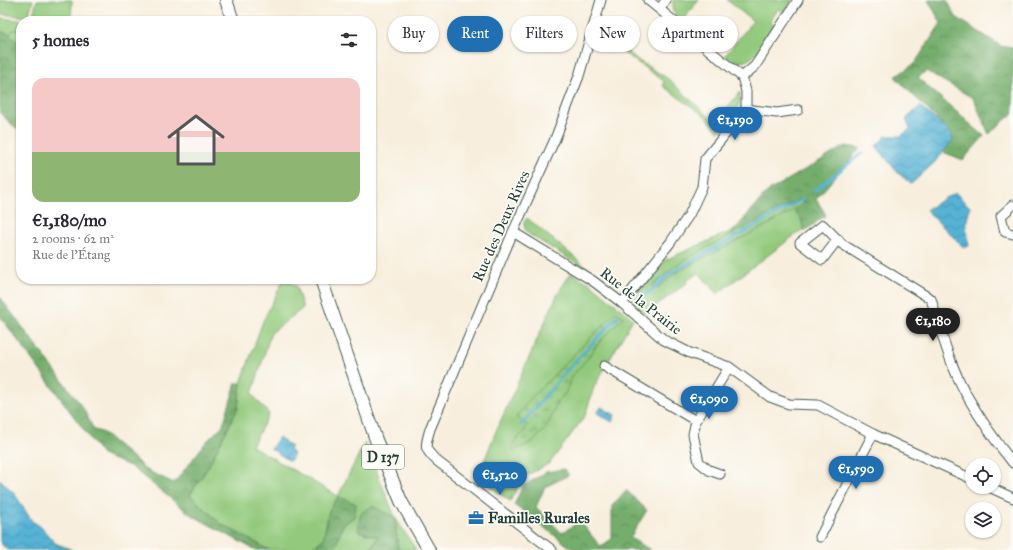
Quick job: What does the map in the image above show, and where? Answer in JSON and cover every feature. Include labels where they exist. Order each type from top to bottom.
[{"type":"main road","points":[[226,0],[231,16]]},
{"type":"main road","name":"D 137","points":[[323,284],[376,440],[401,501],[429,550]]},
{"type":"street","name":"Rue des Deux Rives","points":[[552,550],[435,458],[428,452],[426,446],[430,428],[513,232],[555,139],[579,76],[601,0]]},
{"type":"street","points":[[622,303],[670,243],[690,215],[702,187],[705,159],[746,109],[746,91],[742,77],[648,0]]},
{"type":"street","points":[[660,10],[666,0]]},
{"type":"street","points":[[742,77],[755,66],[798,0]]},
{"type":"street","points":[[746,109],[777,113],[798,110]]},
{"type":"street","points":[[1013,205],[1001,216],[1004,232],[1013,234]]},
{"type":"street","name":"Rue de la Prairie","points":[[513,232],[594,281],[622,303],[664,340],[690,353],[729,367],[770,397],[789,404],[818,405],[873,434],[965,476]]},
{"type":"street","points":[[838,239],[842,244],[931,299],[945,344],[967,395],[998,444],[1013,463]]},
{"type":"street","points":[[604,366],[696,420]]},
{"type":"street","points":[[720,474],[709,470],[699,462],[693,434],[696,420],[729,367]]},
{"type":"street","points":[[820,537],[873,434]]},
{"type":"street","points":[[1001,492],[1013,498]]},
{"type":"green space","points":[[0,0],[33,0],[28,16],[0,14]]},
{"type":"green space","points":[[37,0],[72,0],[71,16],[33,16]]},
{"type":"green space","points":[[673,0],[699,0],[686,16],[677,16],[673,12]]},
{"type":"green space","points":[[727,0],[792,0],[784,12],[778,9],[770,22],[775,26],[755,55],[742,62],[734,61],[725,56],[728,52],[738,52],[738,40],[753,21]]},
{"type":"green space","points":[[928,0],[947,0],[956,17],[1001,46],[1013,48],[1013,113],[989,134],[973,98],[926,71],[918,78],[984,136],[963,160],[943,152],[953,140],[950,132],[895,77],[915,63],[941,23]]},
{"type":"green space","points":[[0,18],[16,20],[16,39],[10,34],[0,32]]},
{"type":"green space","points":[[13,30],[16,30],[16,40],[11,37],[10,34]]},
{"type":"green space","points":[[0,32],[10,34],[11,37],[16,40],[16,128],[0,113]]},
{"type":"green space","points":[[622,52],[628,52],[639,61],[667,78],[715,122],[740,92],[737,110],[719,132],[706,117],[663,86],[664,81]]},
{"type":"green space","points":[[845,146],[860,148],[816,199],[826,215],[804,232],[801,218],[793,210],[726,240],[767,192]]},
{"type":"green space","points":[[800,199],[804,202],[790,213],[677,272],[656,289],[652,286],[675,266],[704,249]]},
{"type":"green space","points":[[792,207],[804,217],[807,226],[717,294],[699,273],[686,281],[687,283],[645,314],[631,303],[665,260]]},
{"type":"green space","points":[[527,218],[596,275],[527,233],[524,222]]},
{"type":"green space","points":[[571,273],[591,284],[633,319],[594,387],[585,416],[550,463],[524,477],[510,501],[489,486],[490,472],[479,474],[496,431],[558,293]]},
{"type":"green space","points":[[282,284],[293,284],[296,286],[303,308],[271,333],[252,394],[269,414],[252,446],[338,496],[365,442],[395,517],[358,531],[378,537],[369,550],[334,550],[343,525],[355,516],[329,511],[323,540],[315,545],[314,550],[269,550],[221,524],[190,495],[207,469],[238,408],[241,383],[263,321]]},
{"type":"green space","points":[[0,297],[83,408],[94,430],[102,432],[138,462],[144,469],[174,483],[207,441],[223,425],[236,383],[241,383],[238,408],[207,469],[190,495],[221,524],[269,550],[255,550],[190,514],[130,466],[102,455],[0,316]]},
{"type":"green space","points":[[616,312],[624,317],[600,341],[588,358],[571,377],[566,392],[557,403],[547,427],[534,441],[513,450],[511,445],[524,432],[527,426],[516,417],[532,397]]},
{"type":"green space","points":[[564,469],[569,475],[545,487],[536,507],[562,533],[580,521],[600,546],[612,539],[612,506],[626,490],[647,510],[630,538],[651,550],[574,550],[514,505],[522,487],[546,472]]},
{"type":"green space","points":[[338,496],[356,504],[355,516],[343,525],[334,550],[314,550],[315,545],[323,540],[329,511]]},
{"type":"green space","points":[[372,506],[395,517],[398,550],[369,550],[378,537],[358,531],[360,514]]},
{"type":"green space","points":[[395,517],[416,550],[398,550]]},
{"type":"water","points":[[920,106],[950,132],[953,140],[934,163],[911,184],[897,172],[876,146],[886,136],[901,136],[910,129],[906,119]]},
{"type":"water","points":[[956,193],[970,207],[966,225],[969,246],[964,248],[926,210]]},
{"type":"water","points":[[601,407],[615,415],[612,422],[597,413]]},
{"type":"water","points":[[279,437],[291,447],[289,450],[294,454],[290,461],[271,449]]},
{"type":"water","points":[[0,479],[14,493],[32,521],[40,526],[55,543],[73,550],[7,550],[0,542]]},
{"type":"waterway","points":[[814,191],[862,153]]},
{"type":"waterway","points":[[638,302],[671,273],[803,199]]},
{"type":"waterway","points":[[521,425],[570,367],[618,316]]},
{"type":"place","name":"Familles Rurales","points":[[476,518]]}]
